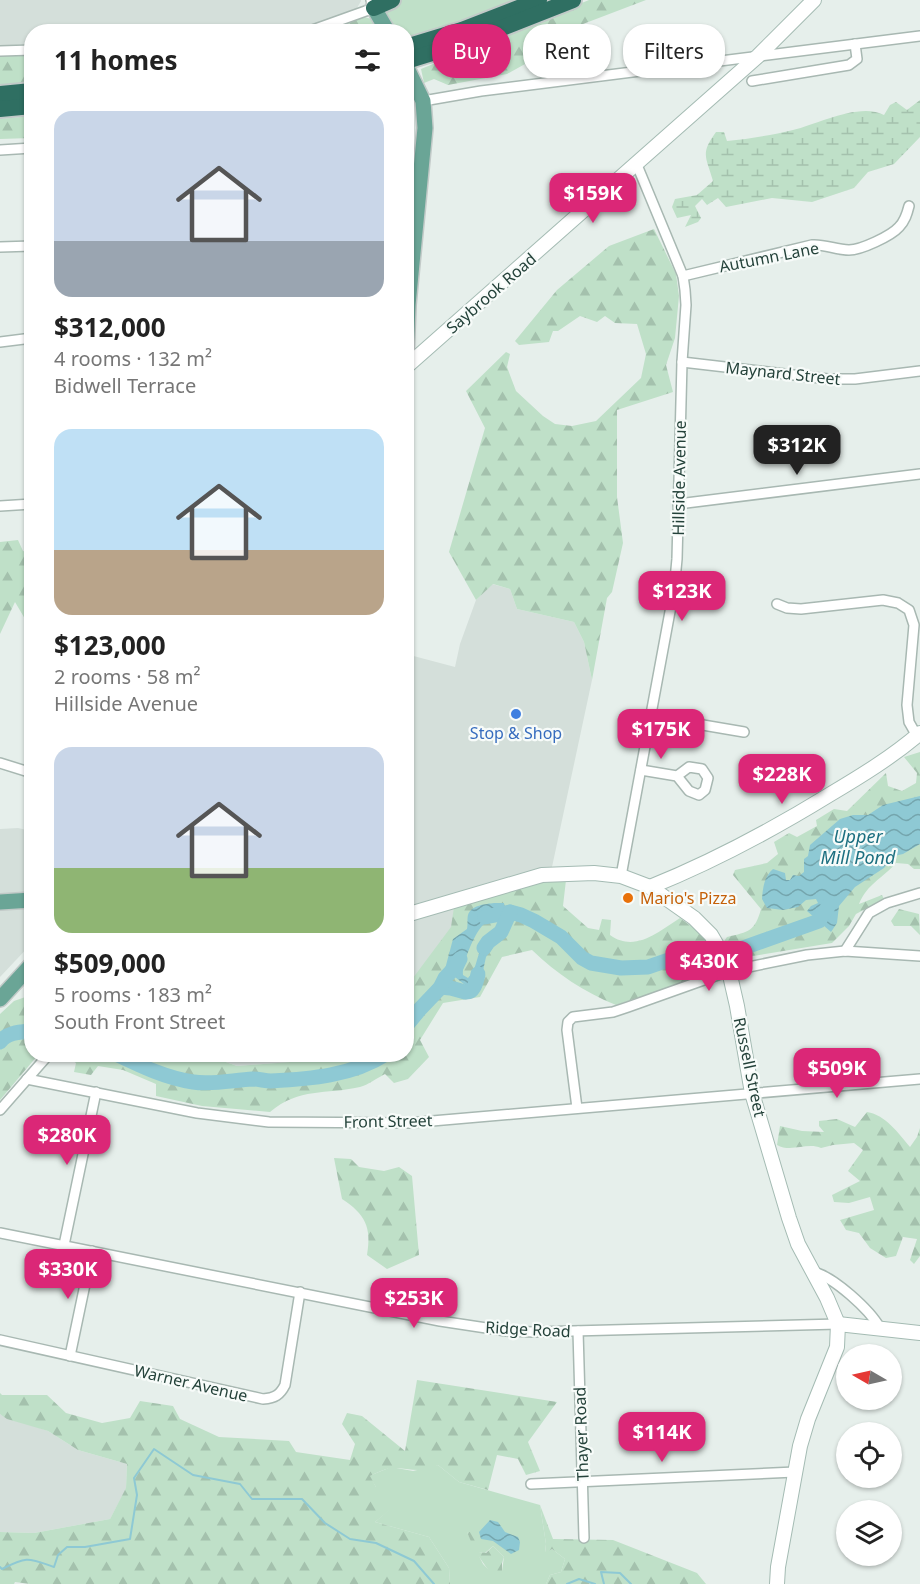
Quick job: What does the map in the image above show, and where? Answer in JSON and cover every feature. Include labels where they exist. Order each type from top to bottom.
[{"type":"highway","points":[[373,4],[392,0]]},
{"type":"highway","points":[[414,45],[462,30],[539,0]]},
{"type":"highway","points":[[414,58],[475,39],[573,0]]},
{"type":"highway","points":[[0,94],[24,92]]},
{"type":"highway","points":[[0,109],[24,107]]},
{"type":"main road","name":"Saybrook Road","points":[[414,360],[758,56],[814,0]]},
{"type":"main road","points":[[373,4],[383,24]]},
{"type":"main road","points":[[414,82],[423,101],[425,128],[414,236]]},
{"type":"main road","points":[[650,888],[796,816],[879,764],[918,734]]},
{"type":"main road","name":"Russell Street","points":[[414,913],[542,875],[572,873],[621,876],[650,888],[694,918],[711,935],[726,965],[737,1006],[752,1093],[794,1234],[838,1324]]},
{"type":"main road","points":[[0,902],[24,900]]},
{"type":"main road","points":[[0,999],[24,973]]},
{"type":"main road","points":[[777,1584],[795,1472],[808,1419],[837,1347],[838,1324]]},
{"type":"main road","name":"Ridge Road","points":[[838,1324],[920,1333]]},
{"type":"street","points":[[326,24],[373,4]]},
{"type":"street","points":[[423,101],[481,91],[920,36]]},
{"type":"street","points":[[752,81],[849,65],[856,59],[855,44]]},
{"type":"street","points":[[0,51],[24,50]]},
{"type":"street","points":[[0,150],[24,148]]},
{"type":"street","name":"Hillside Avenue","points":[[621,876],[674,590],[677,559],[681,362],[686,305],[683,276],[636,165]]},
{"type":"street","name":"Autumn Lane","points":[[683,276],[812,245],[825,245],[846,250],[857,249],[896,230],[904,220],[909,206]]},
{"type":"street","points":[[0,248],[24,246]]},
{"type":"street","points":[[0,342],[24,339]]},
{"type":"street","name":"Maynard Street","points":[[681,362],[828,379],[855,379],[920,371]]},
{"type":"street","points":[[678,504],[920,474]]},
{"type":"street","points":[[0,506],[24,504]]},
{"type":"street","points":[[777,604],[801,609],[883,600],[898,603],[909,610],[914,625],[907,705],[909,722],[918,734]]},
{"type":"street","points":[[650,716],[744,732]]},
{"type":"street","points":[[0,763],[24,770]]},
{"type":"street","points":[[641,770],[677,776]]},
{"type":"street","points":[[845,951],[869,913],[887,903],[920,893]]},
{"type":"street","points":[[577,1108],[567,1030],[570,1019],[576,1016],[594,1015],[628,1007],[726,965],[845,951],[920,956]]},
{"type":"street","points":[[0,1110],[42,1062]]},
{"type":"street","name":"Front Street","points":[[27,1079],[197,1113],[269,1122],[409,1123],[920,1079]]},
{"type":"street","points":[[64,1245],[96,1092]]},
{"type":"street","name":"Ridge Road","points":[[0,1233],[440,1321],[506,1331],[838,1324]]},
{"type":"street","points":[[70,1356],[92,1251]]},
{"type":"street","points":[[813,1272],[826,1277],[868,1312],[880,1328]]},
{"type":"street","name":"Warner Avenue","points":[[0,1340],[252,1396],[270,1398],[281,1392],[285,1385],[300,1292]]},
{"type":"street","name":"Thayer Road","points":[[578,1331],[584,1538]]},
{"type":"street","points":[[531,1484],[795,1472]]},
{"type":"street","points":[[777,1584],[786,1584]]},
{"type":"shaded area","points":[[0,0],[361,0],[357,8],[352,11],[316,24],[24,24],[24,44],[0,46]]},
{"type":"shaded area","points":[[492,584],[510,589],[517,609],[574,622],[584,642],[592,680],[552,867],[414,909],[414,656],[455,667],[460,644],[476,600]]},
{"type":"shaded area","points":[[0,829],[24,829],[24,951],[0,977]]},
{"type":"shaded area","points":[[477,900],[414,988],[414,920]]},
{"type":"shaded area","points":[[226,1062],[292,1062],[237,1066]]},
{"type":"shaded area","points":[[0,1414],[48,1431],[78,1450],[127,1464],[126,1489],[110,1519],[34,1533],[0,1532]]},
{"type":"green space","points":[[402,0],[514,0],[451,24],[432,24],[432,30],[414,36],[414,24],[391,24],[385,13],[393,3]]},
{"type":"green space","points":[[589,0],[646,0],[583,24],[531,24]]},
{"type":"green space","points":[[364,17],[372,19],[375,24],[347,24]]},
{"type":"green space","points":[[523,27],[523,65],[511,72],[511,32]]},
{"type":"green space","points":[[24,55],[24,83],[0,85],[0,56]]},
{"type":"green space","points":[[432,64],[432,78],[486,78],[448,85],[434,79],[424,83],[421,69]]},
{"type":"green space","points":[[920,100],[920,137],[894,164],[868,172],[854,188],[812,202],[772,198],[726,207],[718,198],[707,205],[702,199],[695,206],[701,218],[698,222],[685,227],[691,215],[677,218],[672,207],[675,199],[697,195],[713,181],[706,151],[716,132],[724,132],[727,141],[752,138],[793,130],[851,112],[874,112],[884,115],[890,105],[896,102],[907,110]]},
{"type":"green space","points":[[24,117],[24,138],[0,139],[0,119]]},
{"type":"green space","points":[[654,229],[676,274],[679,296],[675,338],[666,365],[673,392],[617,410],[617,497],[623,543],[612,592],[607,598],[592,680],[584,642],[574,622],[517,609],[510,589],[493,584],[476,600],[449,552],[485,428],[466,391],[506,352],[510,354],[507,367],[516,391],[543,416],[555,424],[572,426],[596,421],[641,378],[646,354],[637,324],[615,323],[605,316],[597,322],[580,316],[558,331],[553,331],[549,342],[519,345],[515,341],[557,290],[609,246]]},
{"type":"green space","points":[[18,540],[24,551],[24,617],[15,602],[0,634],[0,542]]},
{"type":"green space","points":[[920,752],[920,869],[914,869],[908,864],[896,863],[871,886],[859,904],[882,895],[884,899],[856,914],[849,926],[832,943],[735,959],[730,957],[722,944],[727,937],[750,929],[756,922],[761,909],[733,875],[735,870],[767,863],[778,854],[774,842],[789,833],[797,837],[817,826],[816,820],[834,809],[847,811],[886,773],[888,786],[902,791],[916,783],[917,773],[904,757]]},
{"type":"green space","points":[[566,880],[563,906],[588,928],[599,930],[602,919],[611,920],[610,935],[619,940],[628,942],[646,939],[680,918],[707,938],[720,966],[714,972],[616,1005],[571,982],[532,950],[502,957],[480,997],[443,1003],[420,1040],[429,1057],[408,1079],[394,1083],[385,1074],[360,1087],[302,1095],[281,1104],[270,1112],[202,1106],[156,1096],[156,1084],[123,1070],[98,1066],[91,1075],[74,1072],[75,1062],[226,1062],[237,1066],[290,1062],[414,1062],[414,977],[451,927],[454,907],[540,883]]},
{"type":"green space","points":[[899,909],[919,914],[920,935],[911,926],[894,926],[891,921]]},
{"type":"green space","points":[[24,997],[24,1062],[32,1062],[0,1100],[0,1014],[14,1001]]},
{"type":"green space","points":[[867,1112],[886,1121],[910,1147],[920,1128],[920,1256],[914,1264],[910,1260],[917,1239],[903,1237],[896,1256],[886,1258],[870,1248],[859,1233],[846,1230],[840,1220],[874,1210],[870,1197],[849,1203],[834,1202],[832,1195],[860,1181],[848,1171],[863,1150],[854,1143],[821,1148],[810,1146],[788,1148],[777,1145],[780,1126],[802,1131],[824,1132],[819,1126],[819,1121],[837,1119],[855,1127]]},
{"type":"green space","points":[[334,1158],[351,1159],[359,1167],[384,1171],[399,1167],[412,1176],[419,1255],[387,1269],[367,1255],[368,1237],[365,1222],[356,1210],[342,1199]]},
{"type":"green space","points":[[417,1380],[557,1402],[528,1442],[540,1471],[526,1475],[518,1459],[497,1455],[488,1490],[459,1482],[438,1465],[421,1470],[390,1468],[370,1476],[376,1487],[376,1509],[391,1509],[375,1522],[429,1537],[449,1568],[450,1584],[30,1584],[15,1582],[14,1584],[0,1584],[0,1532],[34,1533],[110,1519],[126,1488],[127,1464],[78,1450],[48,1431],[7,1419],[0,1414],[0,1393],[2,1395],[47,1395],[66,1413],[102,1423],[130,1418],[140,1401],[173,1406],[180,1419],[219,1437],[289,1441],[296,1452],[350,1460],[355,1444],[342,1424],[347,1413],[362,1416],[405,1451]]},
{"type":"green space","points":[[438,1465],[459,1482],[540,1505],[546,1544],[545,1552],[552,1549],[565,1559],[561,1572],[550,1575],[546,1584],[450,1584],[449,1568],[429,1537],[375,1522],[390,1509],[376,1509],[376,1487],[369,1476],[391,1467],[413,1471]],"holes":[[[467,1532],[478,1533],[479,1552],[485,1553],[493,1546],[504,1557],[502,1571],[489,1570],[483,1564]]]},
{"type":"green space","points":[[540,1505],[553,1539],[613,1540],[697,1573],[706,1584],[546,1584],[550,1575],[561,1572],[565,1559],[552,1549],[545,1553],[546,1544]]},
{"type":"green space","points":[[467,1532],[479,1532],[479,1552],[486,1553],[493,1546],[504,1557],[502,1571],[489,1571],[475,1551]]},
{"type":"water","name":"Upper Mill Pond","points":[[920,796],[920,844],[903,854],[894,856],[884,868],[855,887],[839,906],[837,923],[831,932],[807,911],[818,903],[816,899],[806,900],[798,907],[783,910],[767,908],[762,899],[764,882],[770,872],[773,869],[785,873],[786,880],[790,880],[793,875],[799,876],[804,872],[804,859],[808,856],[810,845],[840,819],[853,815],[868,815],[883,805]]},
{"type":"water","points":[[494,903],[504,903],[505,911],[500,919],[482,926],[472,942],[464,964],[463,975],[468,978],[475,968],[483,945],[494,934],[499,934],[500,938],[486,957],[481,980],[475,993],[445,969],[453,939],[467,929],[468,916],[472,909]]},
{"type":"water","points":[[490,1520],[498,1522],[505,1532],[518,1537],[519,1550],[511,1554],[493,1541],[481,1539],[479,1532]]},
{"type":"waterway","points":[[485,917],[510,912],[521,915],[561,937],[582,958],[591,963],[621,968],[648,967],[680,956],[740,949],[819,921],[829,905]]},
{"type":"waterway","points":[[484,948],[501,932],[510,912]]},
{"type":"waterway","points":[[414,1016],[440,988],[460,959]]},
{"type":"waterway","points":[[440,988],[469,992],[478,974]]},
{"type":"waterway","points":[[0,1042],[10,1034],[24,1032]]},
{"type":"waterway","points":[[133,1062],[173,1078],[208,1083],[315,1077],[345,1072],[371,1062]]},
{"type":"waterway","points":[[0,1567],[2,1569],[23,1560],[54,1567],[58,1555],[67,1547],[85,1547],[130,1539],[137,1495],[134,1478],[154,1449],[193,1475],[240,1484],[252,1499],[302,1499],[325,1523],[350,1539],[376,1543],[414,1561],[434,1584]]},
{"type":"waterway","points":[[604,1584],[601,1572],[620,1573],[631,1584]]},
{"type":"waterway","points":[[567,1584],[579,1579],[595,1584]]},
{"type":"place","name":"Stop & Shop","points":[[516,714]]},
{"type":"place","name":"Mario's Pizza","points":[[628,898]]}]
